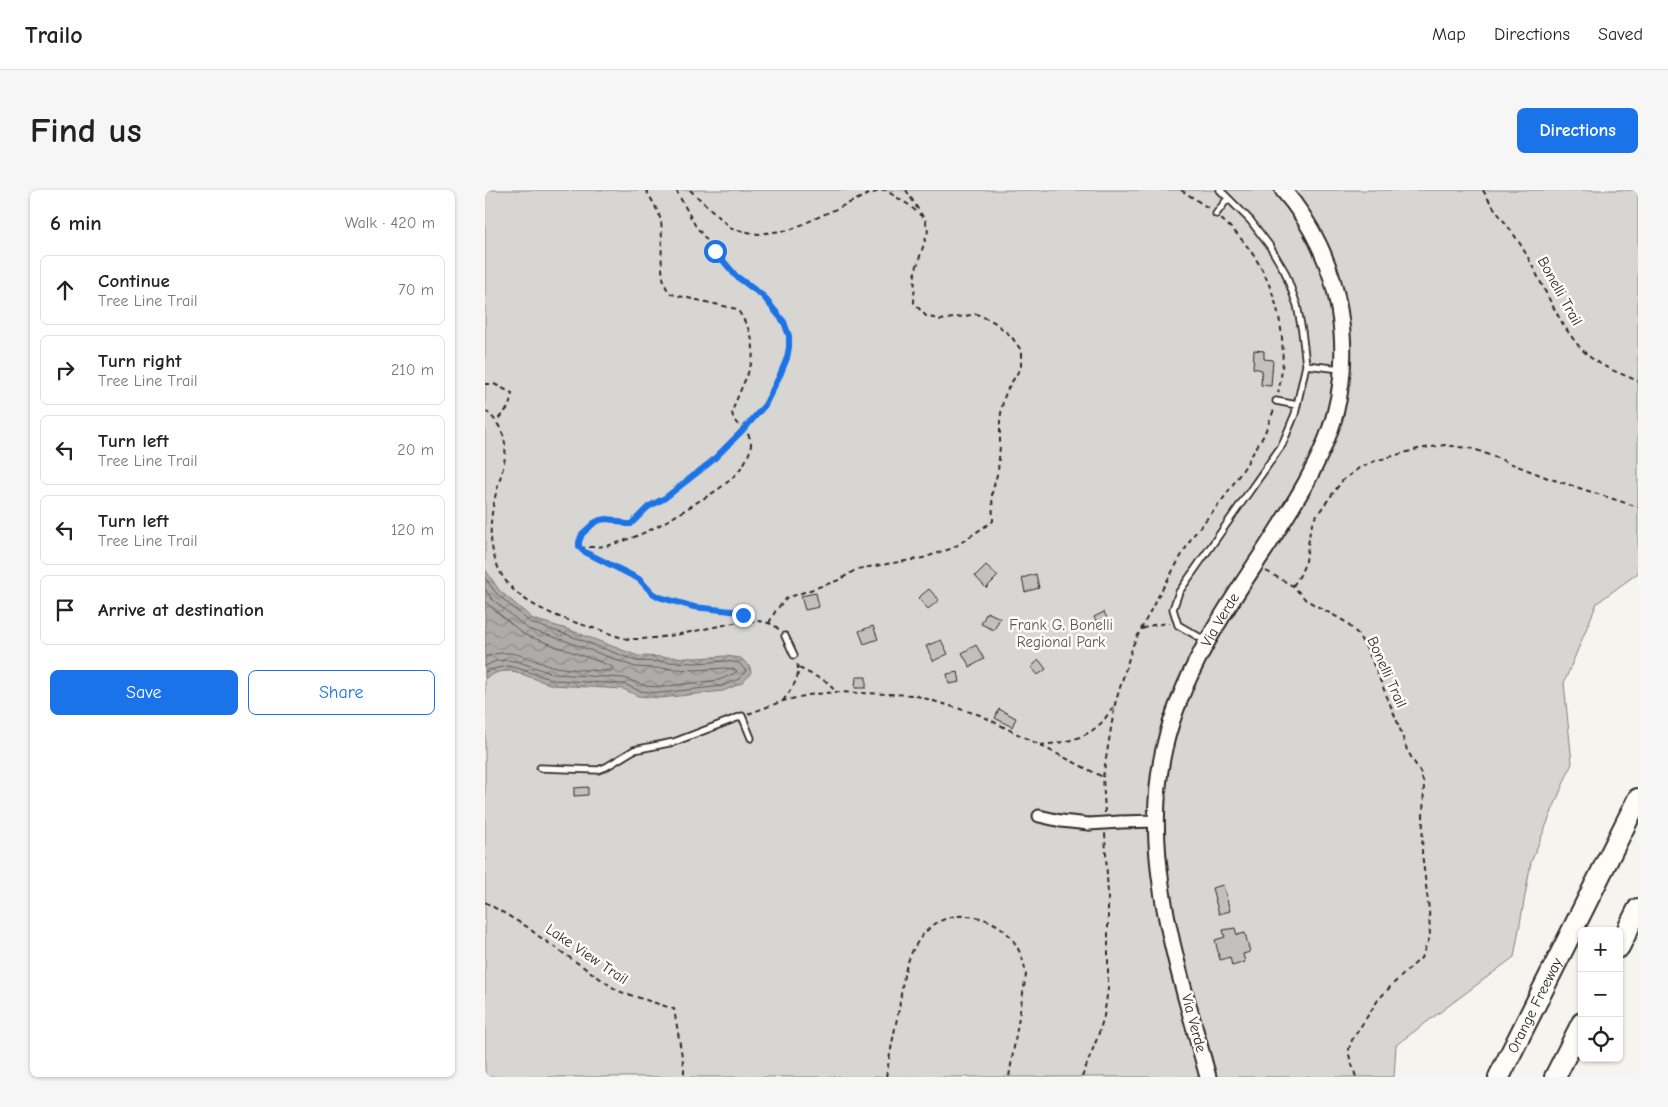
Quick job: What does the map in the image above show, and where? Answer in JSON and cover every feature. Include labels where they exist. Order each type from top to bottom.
[{"type":"highway","name":"Orange Freeway","points":[[1499,1077],[1638,799]]},
{"type":"highway","points":[[1623,939],[1638,909]]},
{"type":"highway","points":[[1555,1077],[1578,1031]]},
{"type":"main road","name":"Via Verde","points":[[1208,1077],[1171,939],[1161,882],[1157,821],[1164,749],[1176,708],[1207,642],[1291,508],[1324,444],[1335,415],[1343,369],[1342,323],[1337,293],[1329,267],[1317,240],[1283,190]]},
{"type":"street","points":[[1039,816],[1089,824],[1157,821]]},
{"type":"lane","points":[[1207,642],[1178,625],[1173,609],[1179,592],[1282,445],[1297,405],[1306,365],[1297,305],[1285,272],[1269,245],[1250,220],[1220,190]]},
{"type":"lane","points":[[1216,214],[1228,198]]},
{"type":"lane","points":[[1306,365],[1343,369]]},
{"type":"lane","points":[[1276,402],[1297,405]]},
{"type":"lane","points":[[785,636],[794,655]]},
{"type":"lane","points":[[540,768],[598,770],[606,768],[634,750],[675,742],[741,716],[751,738]]},
{"type":"path","points":[[583,551],[583,548],[613,544],[644,532],[689,508],[731,480],[741,468],[751,443],[744,429],[737,426],[732,412],[754,354],[752,338],[737,309],[679,296],[671,293],[667,288],[662,271],[661,219],[646,190]]},
{"type":"path","points":[[676,190],[705,238],[736,276],[771,304],[784,322],[787,328],[789,347],[787,358],[765,405],[712,461],[665,498],[648,507],[631,524],[614,520],[600,520],[588,527],[579,542],[579,547],[583,551],[639,579],[652,593],[659,597],[694,607],[741,612],[745,622]]},
{"type":"path","points":[[690,190],[732,229],[758,234],[789,230],[869,194],[885,190],[909,205],[925,219]]},
{"type":"path","points":[[769,623],[776,610],[787,598],[839,580],[857,569],[923,558],[953,548],[993,521],[992,494],[998,471],[1000,420],[1007,390],[1021,367],[1021,350],[1011,336],[995,322],[977,314],[941,320],[926,316],[914,303],[915,272],[928,232],[925,219],[906,190]]},
{"type":"path","name":"Bonelli Trail","points":[[1483,190],[1498,214],[1517,238],[1552,304],[1584,351],[1603,365],[1638,381]]},
{"type":"path","points":[[485,384],[495,384],[512,394],[509,407],[496,421]]},
{"type":"path","points":[[485,411],[496,421],[506,445],[506,458],[488,520],[487,533]]},
{"type":"path","points":[[1293,586],[1300,576],[1306,561],[1309,531],[1314,519],[1342,481],[1366,465],[1385,457],[1412,450],[1445,445],[1474,449],[1549,478],[1638,507]]},
{"type":"path","points":[[493,563],[516,592],[539,608],[626,639],[673,635],[745,622],[769,623],[778,628],[785,636]]},
{"type":"path","name":"Bonelli Trail","points":[[1255,564],[1293,586],[1306,600],[1344,621],[1357,633],[1362,640],[1399,726],[1409,755],[1420,772],[1424,784],[1422,853],[1429,910],[1430,937],[1421,958],[1381,996],[1352,1040],[1349,1054],[1356,1077]]},
{"type":"path","points":[[1141,630],[1165,622],[1178,625]]},
{"type":"path","points":[[783,701],[795,682],[799,668],[794,655]]},
{"type":"path","points":[[799,668],[827,682],[836,692]]},
{"type":"path","points":[[741,716],[783,701],[808,695],[836,692],[914,695],[980,715],[1103,777]]},
{"type":"path","points":[[1039,745],[1064,742],[1085,734],[1100,724],[1115,704]]},
{"type":"path","name":"Lake View Trail","points":[[485,902],[529,928],[618,991],[674,1009],[684,1077]]},
{"type":"path","points":[[886,1077],[906,968],[913,950],[920,939],[935,923],[947,917],[961,916],[976,917],[997,924],[1015,942],[1025,963],[1026,975],[1009,1077]]},
{"type":"green space","name":"Frank G. Bonelli Regional Park","points":[[485,190],[1638,190],[1638,573],[1597,603],[1564,683],[1572,763],[1531,862],[1514,957],[1396,1045],[1394,1077],[485,1077]]},
{"type":"water","points":[[485,569],[499,590],[533,619],[570,630],[638,656],[697,658],[726,656],[741,658],[750,667],[751,672],[742,683],[723,691],[661,698],[638,696],[623,689],[552,685],[516,672],[498,672],[485,678]]},
{"type":"building","points":[[1254,350],[1264,351],[1264,359],[1273,360],[1271,386],[1261,385],[1262,370],[1253,368]]},
{"type":"building","points":[[986,565],[998,576],[986,588],[975,576]]},
{"type":"building","points":[[1036,574],[1039,588],[1025,592],[1022,578]]},
{"type":"building","points":[[929,589],[939,600],[928,609],[918,598]]},
{"type":"building","points":[[816,593],[819,607],[805,610],[801,596]]},
{"type":"building","points":[[987,612],[1000,618],[994,630],[981,624]]},
{"type":"building","points":[[1104,612],[1109,622],[1099,627],[1094,617]]},
{"type":"building","points":[[873,626],[878,639],[864,644],[859,631]]},
{"type":"building","points":[[941,640],[948,654],[933,661],[926,646]]},
{"type":"building","points":[[976,645],[984,659],[970,667],[962,653]]},
{"type":"building","points":[[1039,660],[1046,669],[1038,675],[1031,667]]},
{"type":"building","points":[[958,672],[960,682],[949,684],[947,674]]},
{"type":"building","points":[[856,677],[866,677],[866,688],[855,688]]},
{"type":"building","points":[[999,709],[1016,718],[1012,727],[995,718]]},
{"type":"building","points":[[588,787],[588,795],[574,796],[574,788]]},
{"type":"building","points":[[1223,885],[1230,911],[1219,914],[1212,888]]},
{"type":"building","points":[[1235,928],[1237,935],[1245,933],[1250,952],[1243,954],[1245,962],[1232,966],[1230,957],[1220,960],[1215,940],[1225,937],[1223,930]]},
{"type":"route","points":[[715,251],[736,276],[771,304],[784,322],[789,336],[789,347],[780,375],[765,405],[712,461],[675,489],[672,494],[648,507],[631,524],[607,519],[594,523],[582,534],[579,547],[607,564],[615,566],[639,579],[652,593],[659,597],[694,607],[741,612],[743,615]]}]
